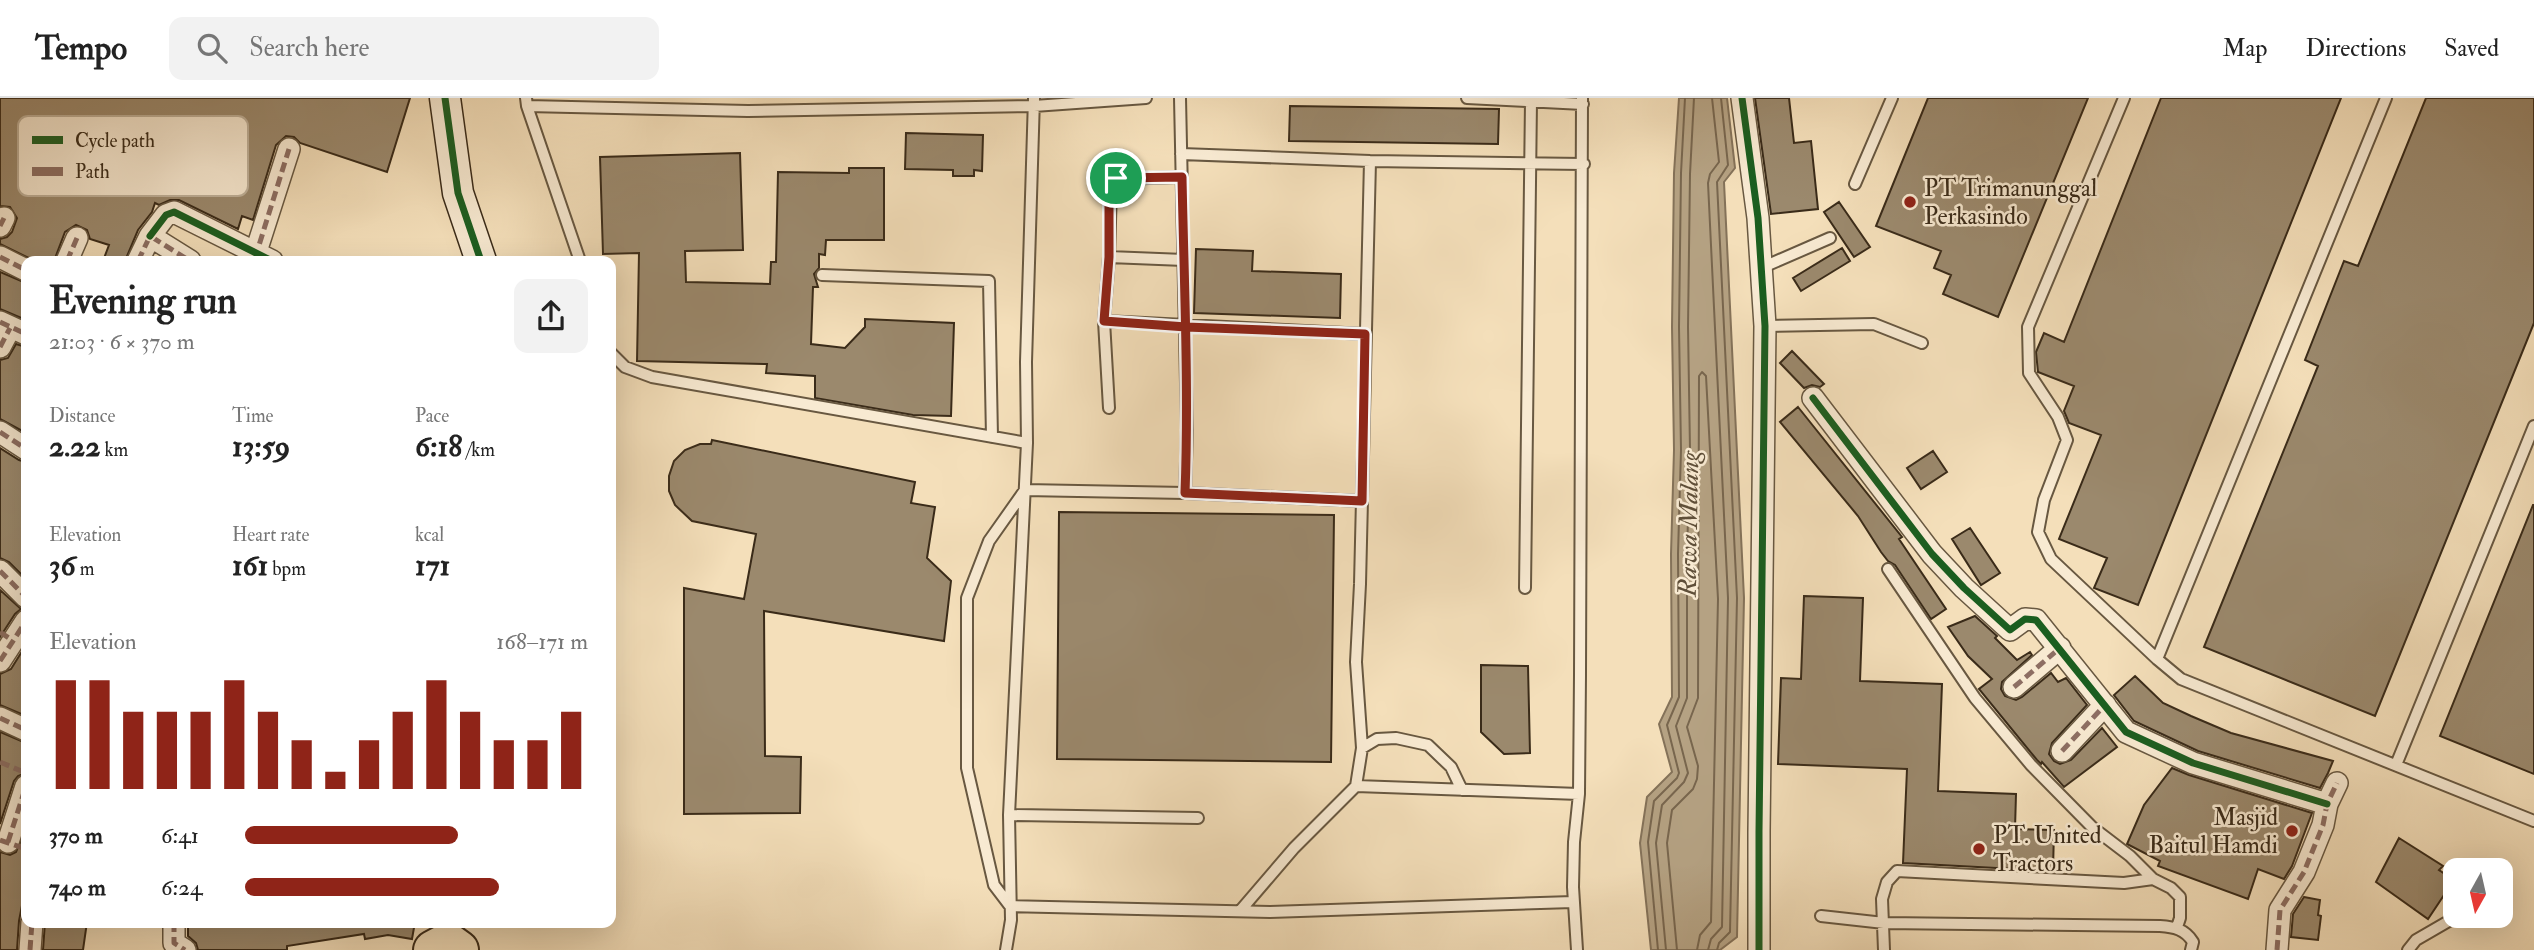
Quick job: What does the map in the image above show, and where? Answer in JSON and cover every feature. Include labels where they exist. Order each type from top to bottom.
[{"type":"street","points":[[445,98],[458,193],[479,256]]},
{"type":"street","points":[[1742,98],[1758,218],[1765,326],[1759,944]]},
{"type":"street","points":[[261,256],[289,149]]},
{"type":"street","points":[[140,256],[150,236],[166,215],[174,212],[256,256]]},
{"type":"street","points":[[150,236],[182,256]]},
{"type":"street","points":[[69,256],[76,238]]},
{"type":"street","points":[[0,257],[21,268]]},
{"type":"street","points":[[0,347],[12,328]]},
{"type":"street","points":[[1813,398],[1932,554],[2010,630],[2025,618],[2036,620],[2126,732],[2193,763],[2328,804]]},
{"type":"street","points":[[0,432],[21,446]]},
{"type":"street","points":[[0,572],[21,592]]},
{"type":"street","points":[[0,662],[6,636],[21,625]]},
{"type":"street","points":[[2014,687],[2060,648]]},
{"type":"street","points":[[2062,751],[2105,705]]},
{"type":"street","points":[[0,718],[21,728]]},
{"type":"street","points":[[2277,950],[2280,911],[2304,872],[2337,783]]},
{"type":"street","points":[[11,844],[21,805]]},
{"type":"street","points":[[30,950],[32,928]]},
{"type":"street","points":[[174,928],[174,943],[185,950]]},
{"type":"lane","points":[[748,98],[748,111]]},
{"type":"lane","points":[[578,256],[526,102],[748,111],[1146,98]]},
{"type":"lane","points":[[1180,98],[1186,327],[1185,493]]},
{"type":"lane","points":[[1467,98],[1583,101],[1578,793],[1573,902],[1577,950]]},
{"type":"lane","points":[[1855,184],[1892,98]]},
{"type":"lane","points":[[2124,98],[2028,327],[2029,373],[2058,417],[2067,439],[2044,500],[2038,532],[2051,559],[2181,679],[2534,821]]},
{"type":"lane","points":[[2157,659],[2386,98]]},
{"type":"lane","points":[[1525,588],[1531,101]]},
{"type":"lane","points":[[1006,950],[1011,920],[1009,815],[1027,443],[1026,362],[1034,102]]},
{"type":"lane","points":[[1181,154],[1370,161],[1584,164]]},
{"type":"lane","points":[[1240,911],[1294,848],[1356,786],[1362,748],[1356,662],[1370,161]]},
{"type":"lane","points":[[1109,408],[1104,321],[1111,187],[1116,178],[1182,177]]},
{"type":"lane","points":[[1761,268],[1830,237]]},
{"type":"lane","points":[[1109,257],[1184,260]]},
{"type":"lane","points":[[822,275],[989,281],[992,437]]},
{"type":"lane","points":[[1104,321],[1365,334]]},
{"type":"lane","points":[[1765,326],[1874,324],[1922,343]]},
{"type":"lane","points":[[616,358],[625,367],[652,377],[1027,443]]},
{"type":"lane","points":[[2396,765],[2534,426]]},
{"type":"lane","points":[[1025,490],[1185,493],[1362,501]]},
{"type":"lane","points":[[1010,906],[994,885],[967,768],[967,598],[989,541],[1025,490]]},
{"type":"lane","points":[[1888,569],[1975,698],[2031,765],[2092,827],[2180,897],[2177,927]]},
{"type":"lane","points":[[1362,748],[1377,739],[1396,738],[1428,745],[1451,767],[1462,790]]},
{"type":"lane","points":[[1356,786],[1578,793]]},
{"type":"lane","points":[[1009,815],[1198,818]]},
{"type":"lane","points":[[1884,950],[1882,899],[1887,881],[1897,871],[2124,883],[2154,879]]},
{"type":"lane","points":[[1010,906],[1240,911],[1573,902]]},
{"type":"lane","points":[[1821,916],[1884,923],[2177,927],[2190,937],[2193,942],[2191,950]]},
{"type":"lane","points":[[2408,950],[2416,940],[2443,924]]},
{"type":"water","name":"Rawa Malang","points":[[1679,98],[1727,98],[1735,168],[1724,182],[1744,598],[1737,937],[1720,950],[1651,950],[1640,843],[1647,797],[1672,772],[1659,724],[1672,697],[1672,327],[1674,173]]},
{"type":"building","points":[[0,98],[410,98],[387,172],[286,136],[276,145],[253,220],[242,216],[238,229],[179,200],[170,200],[159,205],[155,203],[152,212],[138,230],[127,256],[105,256],[109,245],[90,239],[87,230],[76,225],[65,232],[56,256],[25,256],[0,244],[0,239],[12,232],[17,218],[10,207],[0,206]]},
{"type":"building","points":[[1755,98],[1789,98],[1794,143],[1811,141],[1818,209],[1771,214]]},
{"type":"building","points":[[1928,98],[2088,98],[1998,317],[1943,294],[1951,275],[1934,268],[1941,251],[1876,226]]},
{"type":"building","points":[[2161,98],[2341,98],[2138,605],[2094,588],[2107,558],[2059,539],[2101,435],[2069,423],[2064,411],[2074,386],[2038,372],[2036,352],[2044,333],[2064,342]]},
{"type":"building","points":[[2426,98],[2534,98],[2534,323],[2375,716],[2204,647],[2318,366],[2305,360],[2344,261],[2358,266]]},
{"type":"building","points":[[1290,106],[1499,109],[1498,144],[1289,141]]},
{"type":"building","points":[[906,133],[983,135],[982,171],[974,170],[974,176],[953,176],[953,170],[905,169]]},
{"type":"building","points":[[740,153],[743,250],[685,251],[686,282],[770,284],[771,262],[776,262],[778,172],[849,173],[849,168],[884,168],[884,240],[826,240],[825,255],[819,254],[819,268],[814,274],[818,287],[813,287],[811,344],[845,348],[865,327],[865,319],[954,323],[951,416],[913,415],[815,398],[815,376],[766,373],[767,364],[637,361],[639,253],[603,254],[600,157]]},
{"type":"building","points":[[1839,202],[1870,247],[1854,257],[1824,212]]},
{"type":"building","points":[[1842,248],[1850,261],[1801,291],[1793,278]]},
{"type":"building","points":[[1196,249],[1253,251],[1252,271],[1341,274],[1340,318],[1194,313]]},
{"type":"building","points":[[0,272],[21,281],[21,318],[0,309]]},
{"type":"building","points":[[16,344],[21,346],[21,430],[0,419],[0,360],[8,358]]},
{"type":"building","points":[[1792,351],[1824,384],[1820,387],[1812,385],[1804,388],[1780,363]]},
{"type":"building","points":[[1798,407],[1902,537],[1899,539],[1946,609],[1931,619],[1858,516],[1780,422]]},
{"type":"building","points":[[712,440],[915,482],[911,503],[935,507],[927,558],[951,581],[944,641],[764,611],[765,756],[801,757],[800,813],[684,814],[684,588],[744,599],[756,534],[692,521],[675,505],[669,491],[669,476],[674,461],[685,450],[700,444],[711,444]]},
{"type":"building","points":[[0,448],[21,461],[21,574],[9,562],[0,558]]},
{"type":"building","points":[[1933,451],[1947,472],[1921,489],[1907,468]]},
{"type":"building","points":[[2534,505],[2534,774],[2440,736]]},
{"type":"building","points":[[1059,512],[1334,515],[1331,762],[1057,759]]},
{"type":"building","points":[[1970,528],[2000,573],[1981,585],[1952,539]]},
{"type":"building","points":[[0,590],[21,609],[0,637]]},
{"type":"building","points":[[1804,596],[1863,598],[1860,681],[1942,684],[1938,791],[2016,794],[2015,829],[2054,830],[2053,871],[1903,863],[1907,769],[1778,764],[1781,678],[1801,679]]},
{"type":"building","points":[[1975,616],[1997,636],[1995,638],[2017,660],[2030,652],[2032,655],[2002,682],[2001,689],[2005,696],[2016,700],[2022,697],[2051,673],[2058,682],[2066,678],[2087,705],[2052,743],[2049,754],[2054,761],[2060,764],[2071,760],[2102,728],[2117,747],[2064,787],[2042,762],[2041,764],[2037,760],[1979,689],[1992,679],[1968,656],[1948,627]]},
{"type":"building","points":[[21,653],[21,714],[0,705],[0,674],[11,669]]},
{"type":"building","points":[[1481,665],[1528,666],[1530,753],[1504,754],[1481,732]]},
{"type":"building","points":[[2135,676],[2163,703],[2191,716],[2231,733],[2333,761],[2320,788],[2198,751],[2134,721],[2114,695]]},
{"type":"building","points":[[0,732],[21,741],[21,775],[14,781],[0,824]]},
{"type":"building","points":[[2172,768],[2312,813],[2292,866],[2284,879],[2258,869],[2248,899],[2158,866],[2160,861],[2127,844],[2144,805]]},
{"type":"building","points":[[2399,838],[2443,866],[2439,870],[2443,873],[2443,896],[2428,919],[2376,882]]},
{"type":"building","points":[[21,840],[21,911],[17,950],[0,950],[0,852],[10,855],[16,852]]},
{"type":"building","points":[[2304,897],[2320,900],[2318,940],[2291,937],[2293,914]]},
{"type":"building","points":[[45,928],[86,928],[83,950],[43,950]]},
{"type":"building","points":[[188,928],[414,928],[412,939],[388,935],[365,939],[364,934],[287,946],[287,950],[198,950],[196,943],[188,936]]},
{"type":"marked path","points":[[256,256],[289,149]]},
{"type":"marked path","points":[[0,226],[4,218]]},
{"type":"marked path","points":[[140,256],[150,236],[182,256]]},
{"type":"marked path","points":[[69,256],[77,238]]},
{"type":"marked path","points":[[0,257],[21,268]]},
{"type":"marked path","points":[[0,322],[21,332]]},
{"type":"marked path","points":[[0,347],[10,328]]},
{"type":"marked path","points":[[0,432],[21,446]]},
{"type":"marked path","points":[[0,571],[21,592]]},
{"type":"marked path","points":[[0,661],[21,629]]},
{"type":"marked path","points":[[0,632],[12,640]]},
{"type":"marked path","points":[[2014,687],[2060,648]]},
{"type":"marked path","points":[[2062,751],[2105,705]]},
{"type":"marked path","points":[[0,718],[21,728]]},
{"type":"marked path","points":[[0,762],[21,771]]},
{"type":"marked path","points":[[2277,950],[2280,910],[2304,872],[2337,783]]},
{"type":"marked path","points":[[8,842],[21,802]]},
{"type":"marked path","points":[[0,840],[21,847]]},
{"type":"marked path","points":[[30,950],[32,928]]},
{"type":"marked path","points":[[174,928],[174,943],[185,950]]},
{"type":"cycle path","points":[[445,98],[458,193],[479,256]]},
{"type":"cycle path","points":[[1742,98],[1758,218],[1765,326],[1759,950]]},
{"type":"cycle path","points":[[150,236],[166,215],[174,212],[262,256]]},
{"type":"cycle path","points":[[1813,398],[1932,554],[2010,630],[2025,619],[2036,620],[2126,732],[2193,763],[2327,804]]},
{"type":"place","name":"PT Trimanunggal Perkasindo","points":[[1910,202]]},
{"type":"place","name":"Masjid Baitul Hamdi","points":[[2292,831]]},
{"type":"place","name":"PT. United Tractors","points":[[1979,849]]},
{"type":"route","points":[[1116,178],[1109,194],[1109,257],[1104,321],[1186,327],[1365,334],[1362,501],[1185,493],[1187,430],[1186,327],[1182,177],[1116,178]]}]
